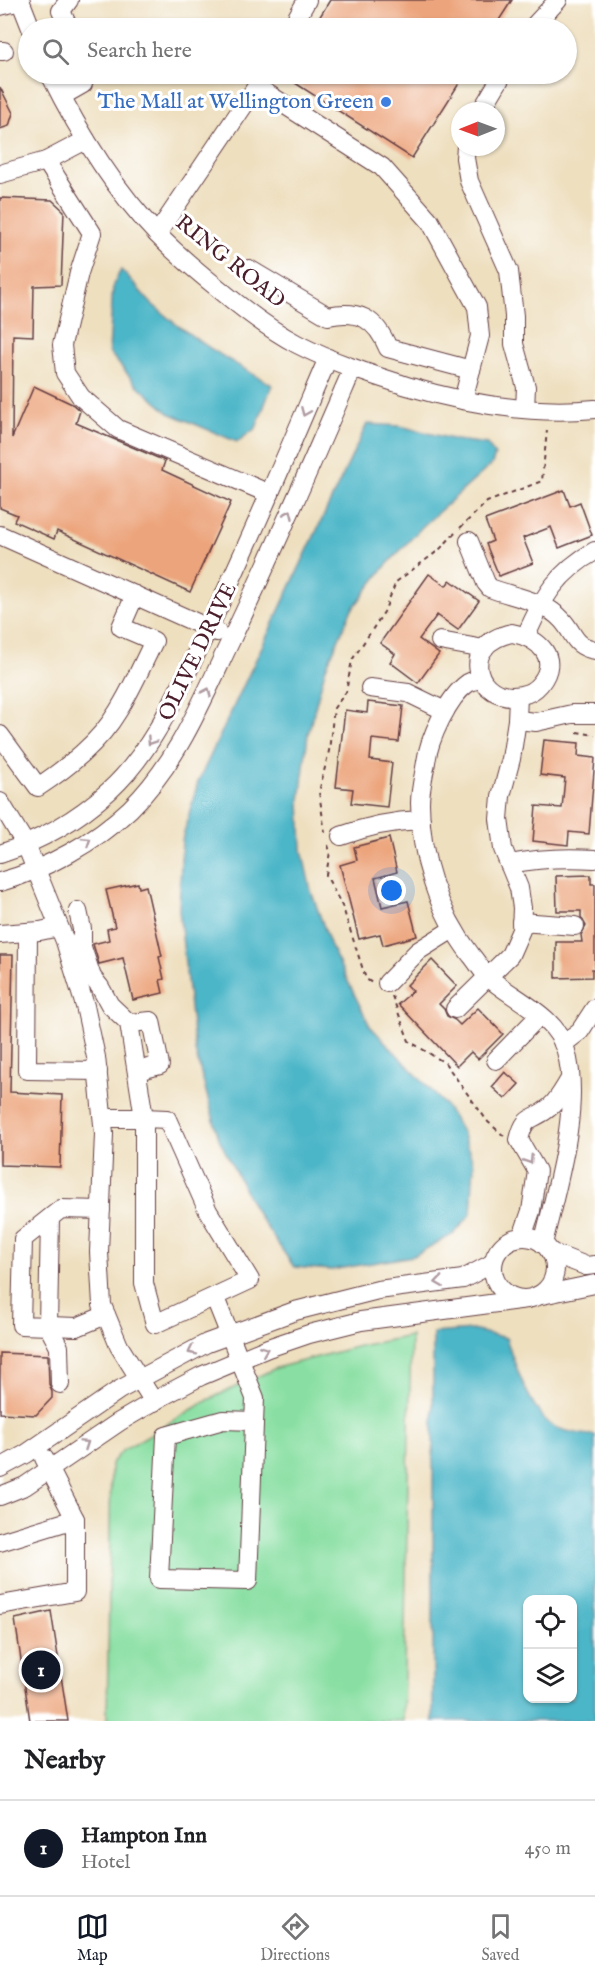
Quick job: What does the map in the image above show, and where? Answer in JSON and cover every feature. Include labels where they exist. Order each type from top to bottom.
[{"type":"street","points":[[0,6],[21,0],[27,18]]},
{"type":"street","points":[[64,18],[61,11],[69,0]]},
{"type":"street","points":[[297,18],[307,0]]},
{"type":"street","points":[[541,18],[558,0]]},
{"type":"street","name":"RING ROAD","points":[[55,84],[86,140],[120,189],[157,234],[194,269],[247,312],[295,343],[353,368],[419,390],[463,400],[525,409],[595,409]]},
{"type":"street","points":[[62,96],[83,84]]},
{"type":"street","points":[[157,234],[258,84]]},
{"type":"street","points":[[267,84],[382,167],[430,221],[477,306],[480,336],[463,400]]},
{"type":"street","points":[[486,102],[497,84]]},
{"type":"street","points":[[0,174],[46,161],[86,140]]},
{"type":"street","points":[[465,156],[470,181],[509,271],[514,316],[514,344],[526,387],[525,409]]},
{"type":"street","points":[[46,161],[92,233],[79,273],[62,345],[65,373],[81,397],[117,429],[270,494]]},
{"type":"street","points":[[249,269],[328,316],[343,313],[358,315],[372,322],[382,333],[388,348],[471,370]]},
{"type":"street","name":"OLIVE DRIVE","points":[[0,854],[26,844],[75,818],[109,791],[156,733],[170,708],[270,494],[327,358]]},
{"type":"street","name":"OLIVE DRIVE","points":[[0,882],[36,869],[110,826],[148,789],[164,768],[194,721],[353,368]]},
{"type":"street","points":[[0,535],[232,639]]},
{"type":"street","points":[[469,541],[486,584],[490,588],[541,605],[562,620],[571,635],[583,647],[595,650]]},
{"type":"street","points":[[526,636],[541,605],[564,571],[593,557]]},
{"type":"street","points":[[0,735],[38,787],[67,767],[94,742],[117,713],[154,641],[121,627],[135,595]]},
{"type":"street","points":[[512,633],[526,636],[538,642],[545,652],[548,664],[546,676],[538,687],[527,694],[518,696],[500,694],[489,688],[481,678],[478,666],[480,654],[488,643],[499,636],[512,633]]},
{"type":"street","points":[[440,641],[484,649]]},
{"type":"street","points":[[481,678],[468,683],[455,696],[427,753],[420,801],[421,834],[438,898],[453,929],[488,976],[540,1015],[557,1032],[563,1044],[571,1078],[570,1122],[546,1248],[554,1262],[554,1273],[546,1290],[532,1297],[514,1297],[504,1292],[497,1284],[493,1274],[493,1263],[497,1253],[513,1239],[522,1237],[534,1239],[546,1248],[586,1266],[595,1265]]},
{"type":"street","points":[[370,688],[408,693],[446,711]]},
{"type":"street","points":[[455,1009],[510,955],[520,930],[522,908],[519,888],[503,849],[499,819],[501,796],[511,759],[518,696]]},
{"type":"street","points":[[517,720],[536,722],[572,714],[595,714]]},
{"type":"street","points":[[0,802],[26,844],[59,927],[85,1006],[98,1071],[103,1118],[100,1283],[102,1305],[119,1346],[154,1402]]},
{"type":"street","points":[[341,836],[366,827],[401,820],[421,820]]},
{"type":"street","points":[[509,864],[538,858],[595,859]]},
{"type":"street","points":[[78,911],[82,929],[82,947],[92,977],[110,1005],[129,1023],[144,1118],[144,1283],[155,1324],[250,1280],[208,1211],[167,1119],[144,1118],[103,1118]]},
{"type":"street","points":[[521,922],[575,926]]},
{"type":"street","points":[[0,934],[59,927]]},
{"type":"street","points":[[384,988],[418,951],[453,929]]},
{"type":"street","points":[[28,932],[27,1070],[98,1071]]},
{"type":"street","points":[[563,1044],[579,1031],[595,1008]]},
{"type":"street","points":[[495,1060],[540,1015]]},
{"type":"street","points":[[522,1237],[531,1211],[537,1171],[519,1140],[522,1126],[529,1119],[548,1109],[571,1078]]},
{"type":"street","points":[[101,1210],[61,1209],[23,1239],[21,1325],[77,1327],[106,1315]]},
{"type":"street","points":[[50,1218],[48,1326],[59,1347],[60,1384]]},
{"type":"street","points":[[0,1468],[119,1390],[207,1343],[295,1311],[338,1299],[378,1290],[463,1279],[493,1263]]},
{"type":"street","points":[[0,1497],[25,1486],[119,1422],[201,1376],[309,1334],[361,1321],[532,1297],[595,1284]]},
{"type":"street","points":[[215,1298],[255,1398],[248,1581],[159,1579],[166,1436],[223,1420],[254,1421]]},
{"type":"street","points":[[0,1605],[75,1592],[75,1519],[50,1468],[36,1446]]},
{"type":"street","points":[[0,1542],[75,1519]]},
{"type":"path","points":[[507,1138],[488,1122],[445,1063],[409,1041],[384,988],[366,979],[343,908],[326,875],[330,852],[321,817],[319,792],[329,751],[334,708],[346,692],[352,660],[384,612],[396,582],[439,550],[487,502],[542,481],[547,430]]},
{"type":"path","points":[[577,732],[595,735]]},
{"type":"green space","points":[[411,1336],[403,1721],[107,1721],[111,1464],[123,1450],[208,1400],[276,1368],[359,1346]]},
{"type":"water","points":[[121,270],[152,304],[180,327],[225,358],[272,385],[256,428],[237,442],[169,413],[135,383],[109,352],[113,285]]},
{"type":"water","points":[[367,424],[400,426],[456,440],[487,444],[495,455],[492,464],[423,526],[383,569],[351,611],[325,670],[308,734],[300,800],[302,850],[311,891],[332,949],[370,1026],[445,1105],[461,1130],[474,1164],[471,1214],[454,1234],[413,1256],[331,1270],[294,1267],[256,1212],[219,1139],[195,1051],[179,910],[182,840],[198,782]]},
{"type":"water","points":[[472,1330],[506,1338],[529,1396],[535,1407],[550,1424],[560,1429],[595,1435],[595,1721],[433,1721],[433,1333]]},
{"type":"building","name":"The Mall at Wellington Green","points":[[330,0],[512,0],[500,18],[319,18]]},
{"type":"building","name":"The Mall at Wellington Green","points":[[297,84],[459,84],[412,158]]},
{"type":"building","points":[[0,87],[13,113],[9,126],[0,129]]},
{"type":"building","points":[[0,198],[52,200],[64,211],[61,285],[34,286],[33,336],[13,335],[12,438],[34,386],[72,404],[80,411],[76,423],[165,461],[162,470],[231,502],[190,592],[57,531],[54,539],[14,521],[17,515],[0,508]]},
{"type":"building","points":[[564,490],[570,506],[580,502],[592,535],[559,548],[551,527],[523,538],[533,563],[499,576],[486,544],[493,541],[485,520]]},
{"type":"building","points":[[429,574],[446,586],[450,580],[479,601],[458,630],[437,615],[419,639],[439,654],[418,683],[390,662],[395,654],[380,643]]},
{"type":"building","points":[[368,702],[403,706],[399,742],[372,739],[370,760],[392,763],[387,807],[351,803],[353,789],[336,787],[345,710],[367,713]]},
{"type":"building","points":[[544,740],[579,743],[578,756],[595,758],[589,834],[569,832],[568,845],[533,841],[536,806],[562,808],[565,778],[540,775]]},
{"type":"building","points":[[389,838],[397,872],[375,878],[382,907],[408,901],[417,936],[383,945],[380,934],[359,939],[340,865],[357,860],[354,847]]},
{"type":"building","points":[[591,875],[591,884],[595,884],[595,969],[592,969],[592,977],[556,978],[556,942],[582,942],[581,935],[586,926],[581,917],[581,911],[557,911],[556,876]]},
{"type":"building","points":[[138,883],[139,888],[146,886],[162,956],[159,957],[164,979],[160,980],[163,993],[133,1000],[123,958],[99,964],[93,944],[109,940],[107,929],[115,927],[106,890]]},
{"type":"building","points":[[0,955],[13,955],[10,1092],[62,1095],[60,1167],[0,1165]]},
{"type":"building","points":[[432,960],[457,986],[439,1004],[447,1016],[460,1025],[478,1008],[503,1034],[478,1059],[471,1052],[457,1066],[398,1004],[413,991],[407,985]]},
{"type":"building","points":[[505,1072],[519,1084],[505,1099],[492,1087]]},
{"type":"building","points":[[0,1353],[48,1355],[52,1398],[36,1415],[0,1413]]},
{"type":"building","points":[[51,1611],[68,1721],[30,1721],[15,1619]]},
{"type":"place","name":"The Mall at Wellington Green","points":[[386,102]]},
{"type":"place","name":"Hampton Inn","points":[[41,1670]]}]
